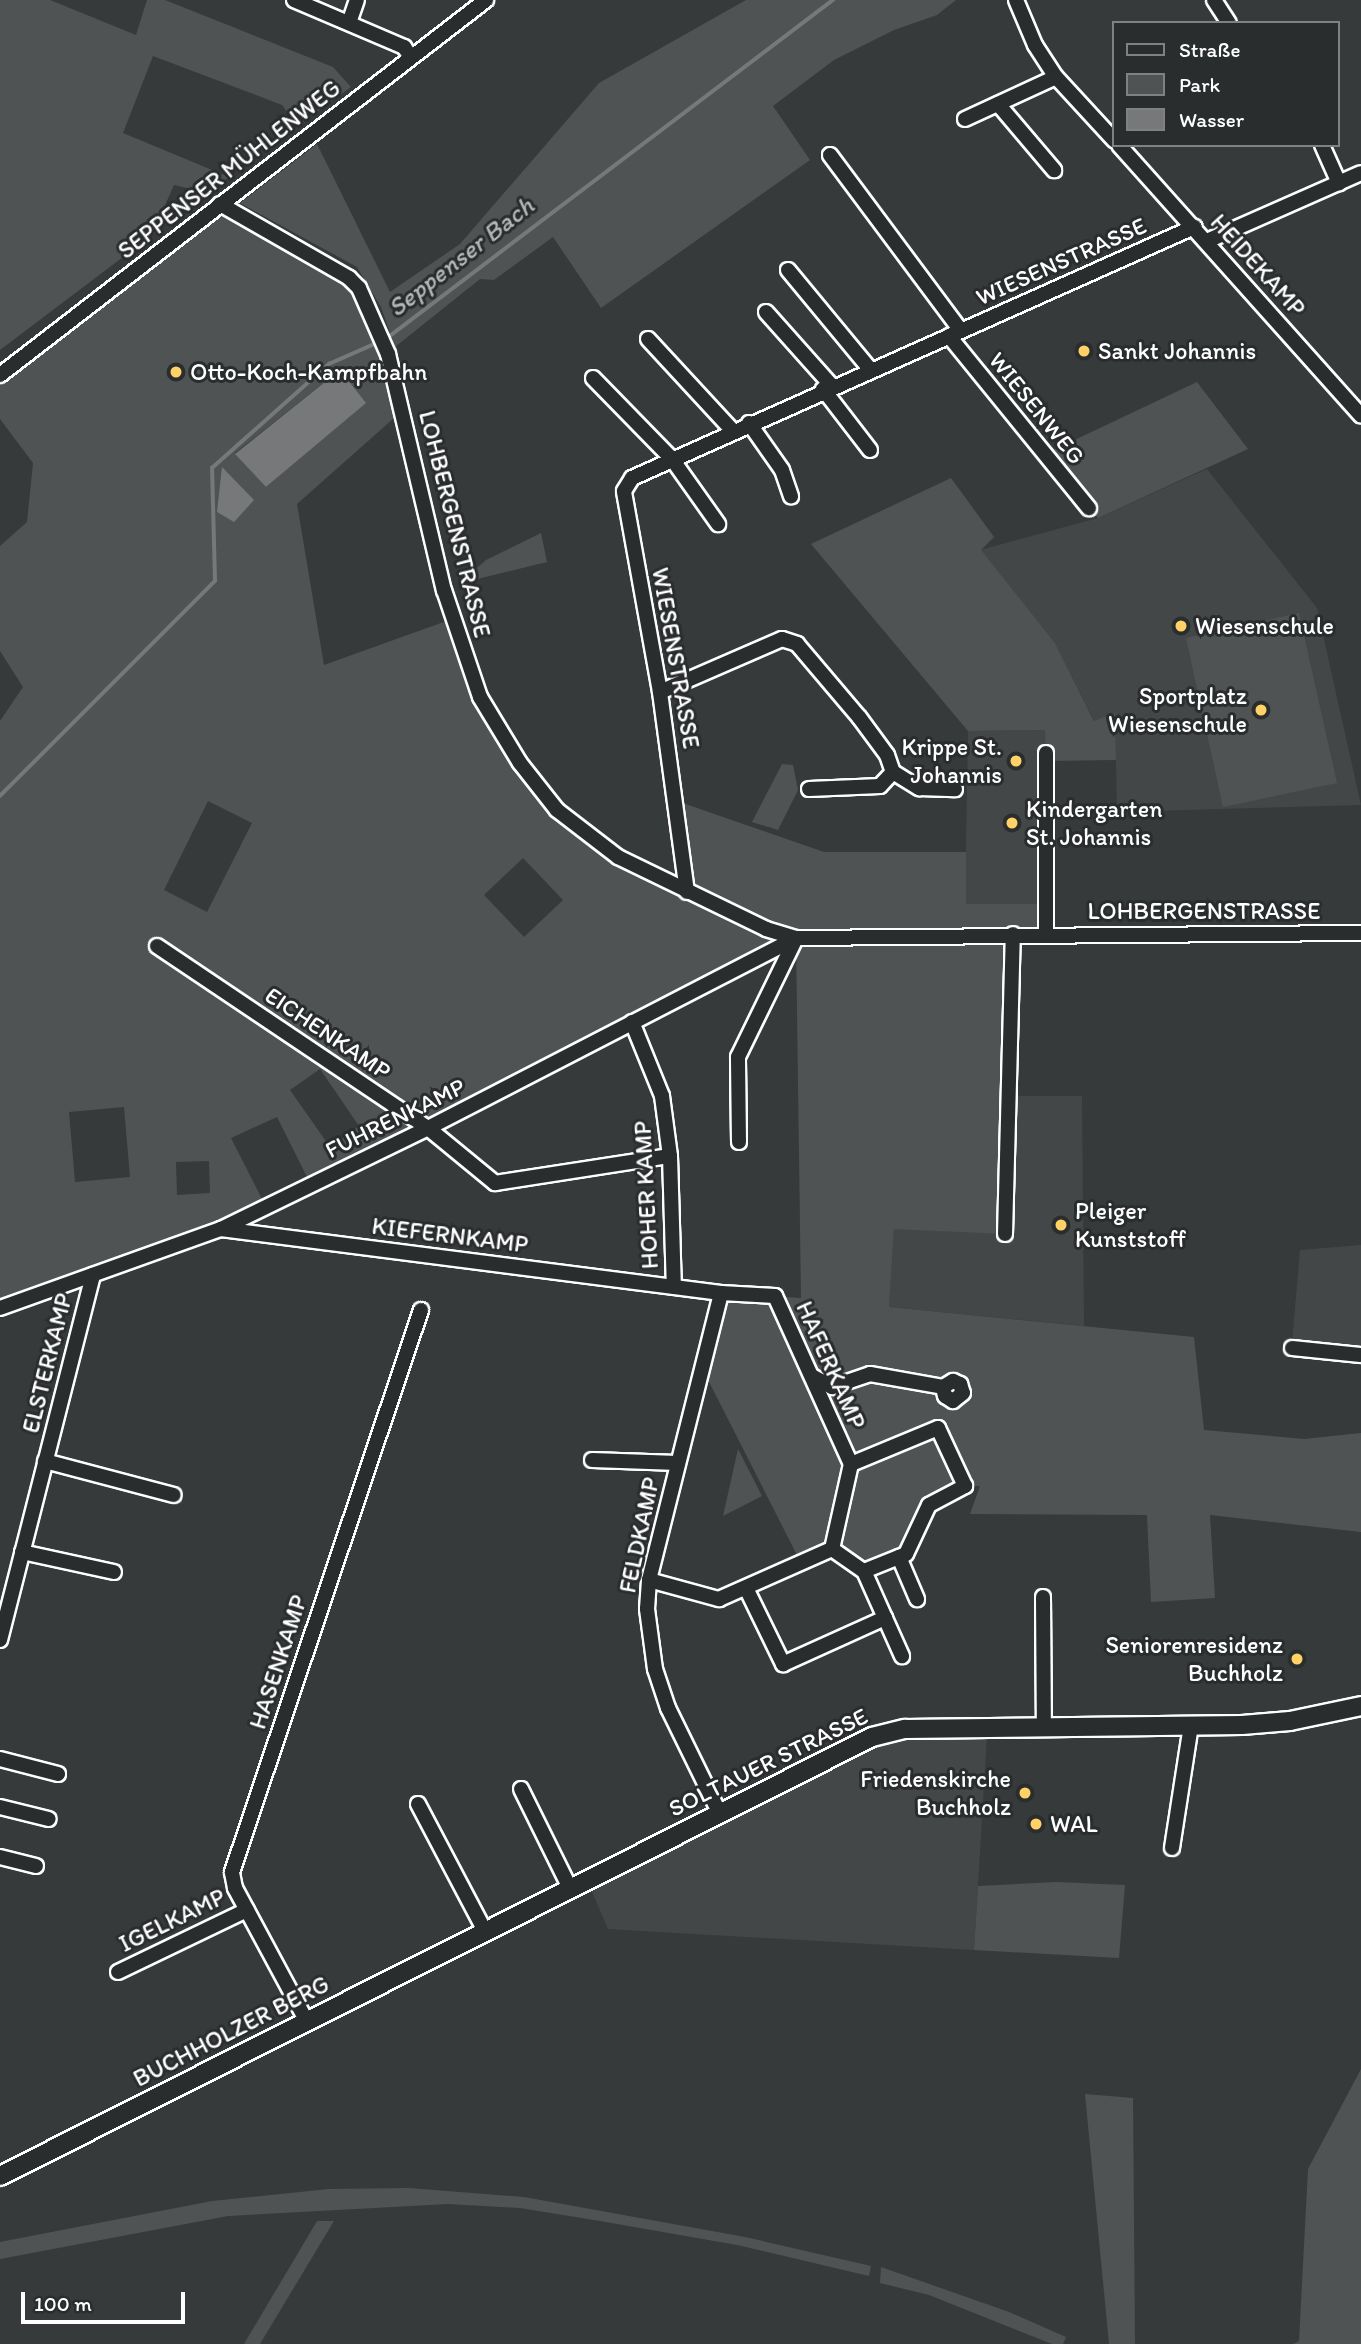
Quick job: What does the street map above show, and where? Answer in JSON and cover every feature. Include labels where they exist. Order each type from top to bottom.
[{"type":"main road","name":"SOLTAUER STRASSE","points":[[578,1882],[891,1731],[1290,1721],[1361,1706]]},
{"type":"main road","name":"BUCHHOLZER BERG","points":[[0,2176],[578,1882]]},
{"type":"street","points":[[294,0],[404,47],[411,57]]},
{"type":"street","points":[[349,23],[357,0]]},
{"type":"street","name":"SEPPENSER MÜHLENWEG","points":[[0,375],[486,0]]},
{"type":"street","points":[[1016,0],[1035,46],[1056,77],[1112,138]]},
{"type":"street","points":[[1214,0],[1228,21]]},
{"type":"street","points":[[965,119],[1056,77]]},
{"type":"street","points":[[998,104],[1054,170]]},
{"type":"street","name":"HEIDEKAMP","points":[[1121,147],[1358,407]]},
{"type":"street","points":[[1323,147],[1339,183]]},
{"type":"street","name":"WIESENWEG","points":[[830,155],[955,333],[1090,508]]},
{"type":"street","points":[[1207,241],[1361,173]]},
{"type":"street","name":"LOHBERGENSTRASSE","points":[[220,204],[349,278],[359,288],[388,354],[444,590],[480,697],[520,763],[557,810],[618,857],[687,892],[796,938],[1013,933],[1361,933]]},
{"type":"street","name":"WIESENSTRASSE","points":[[687,892],[660,692],[624,491],[632,478],[869,368],[955,333],[1194,227]]},
{"type":"street","points":[[788,270],[869,368]]},
{"type":"street","points":[[766,312],[828,387],[870,450]]},
{"type":"street","points":[[648,339],[733,431]]},
{"type":"street","points":[[593,379],[671,459],[718,524]]},
{"type":"street","points":[[749,424],[782,470],[791,496]]},
{"type":"street","points":[[660,692],[782,639],[797,644],[859,717],[893,772],[919,788],[954,789]]},
{"type":"street","points":[[1046,753],[1046,934]]},
{"type":"street","points":[[809,789],[880,786],[893,772]]},
{"type":"street","points":[[1005,1234],[1013,933]]},
{"type":"street","points":[[738,1142],[738,1057],[796,938]]},
{"type":"street","name":"FUHRENKAMP","points":[[0,1308],[221,1228],[428,1128],[796,938]]},
{"type":"street","name":"EICHENKAMP","points":[[157,946],[428,1128],[495,1183],[670,1156]]},
{"type":"street","name":"HOHER KAMP","points":[[632,1023],[662,1096],[670,1156],[674,1287]]},
{"type":"street","name":"KIEFERNKAMP","points":[[221,1228],[674,1287]]},
{"type":"street","name":"ELSTERKAMP","points":[[0,1640],[93,1275]]},
{"type":"street","points":[[674,1287],[721,1293]]},
{"type":"street","name":"HAFERKAMP","points":[[721,1293],[775,1296],[851,1464]]},
{"type":"street","name":"FELDKAMP","points":[[719,1812],[668,1708],[655,1669],[649,1636],[649,1580],[721,1293]]},
{"type":"street","name":"HASENKAMP","points":[[306,2020],[247,1910],[232,1871],[421,1310]]},
{"type":"street","points":[[1292,1348],[1361,1355]]},
{"type":"street","points":[[811,1375],[825,1386],[876,1374],[943,1387]]},
{"type":"street","points":[[832,1549],[851,1464],[938,1428],[965,1486],[929,1505],[906,1554],[864,1571]]},
{"type":"street","name":"FELDKAMP","points":[[592,1460],[678,1464]]},
{"type":"street","name":"ELSTERKAMP","points":[[46,1461],[174,1494]]},
{"type":"street","points":[[832,1549],[864,1571],[902,1656]]},
{"type":"street","points":[[649,1580],[719,1599],[832,1549]]},
{"type":"street","points":[[22,1552],[114,1572]]},
{"type":"street","points":[[899,1557],[917,1599]]},
{"type":"street","points":[[746,1587],[783,1664],[885,1618]]},
{"type":"street","points":[[1043,1597],[1044,1727]]},
{"type":"street","points":[[1172,1848],[1191,1725]]},
{"type":"street","points":[[0,1759],[58,1774]]},
{"type":"street","points":[[521,1789],[578,1882]]},
{"type":"street","points":[[418,1804],[484,1930]]},
{"type":"street","points":[[0,1807],[49,1819]]},
{"type":"street","points":[[0,1857],[37,1866]]},
{"type":"street","name":"IGELKAMP","points":[[118,1972],[247,1910]]},
{"type":"shaded area","name":"Wiesenschule","points":[[1207,469],[1317,608],[1361,805],[1117,812],[1115,714],[1095,722],[1055,643],[980,550],[1098,518]]},
{"type":"shaded area","points":[[1046,730],[1046,904],[965,904],[968,731]]},
{"type":"shaded area","points":[[1008,1096],[1082,1096],[1084,1326],[889,1307],[894,1229]]},
{"type":"shaded area","points":[[1361,1245],[1361,1348],[1292,1343],[1300,1250]]},
{"type":"shaded area","points":[[987,1735],[974,1950],[608,1929],[590,1887],[871,1747],[897,1738]]},
{"type":"green space","points":[[0,0],[50,0],[136,35],[147,0],[165,0],[333,67],[351,87],[298,126],[282,105],[153,56],[123,133],[229,177],[208,193],[174,185],[162,212],[168,223],[0,350]]},
{"type":"green space","points":[[746,0],[956,0],[937,15],[894,30],[834,60],[773,106],[810,160],[601,308],[553,237],[494,280],[480,279],[395,347],[381,307],[357,267],[240,203],[317,144],[390,292],[460,244],[599,83]]},
{"type":"green space","points":[[220,204],[359,288],[403,410],[297,504],[324,665],[452,619],[480,697],[520,763],[588,837],[686,892],[677,801],[824,852],[966,852],[966,904],[1046,904],[1046,934],[1013,934],[1005,1234],[894,1229],[889,1307],[1194,1337],[1204,1430],[1304,1439],[1361,1433],[1361,1532],[1210,1515],[1215,1598],[1151,1602],[1147,1515],[970,1514],[980,1486],[965,1486],[929,1505],[906,1554],[864,1571],[832,1550],[801,1563],[702,1368],[721,1293],[801,1298],[796,939],[311,1185],[277,1117],[231,1138],[266,1207],[0,1308],[0,721],[23,687],[0,651],[0,546],[27,522],[33,463],[0,419],[0,375]],"holes":[[[340,370],[365,403],[266,487],[235,453]],[[208,801],[252,823],[207,912],[164,890]],[[523,858],[563,900],[524,937],[484,895]],[[320,1069],[359,1126],[330,1147],[290,1090]],[[124,1107],[130,1177],[75,1182],[69,1112]],[[209,1161],[210,1193],[177,1195],[176,1162]]]},
{"type":"green space","points":[[1197,382],[1248,449],[1098,518],[1045,454]]},
{"type":"green space","points":[[951,478],[994,537],[981,550],[1055,643],[1094,721],[1115,713],[1116,760],[1046,761],[1045,730],[968,731],[811,544]]},
{"type":"green space","points":[[541,533],[547,562],[473,580],[471,573],[486,560]]},
{"type":"green space","name":"Sportplatz Wiesenschule","points":[[1299,613],[1337,783],[1223,807],[1186,638]]},
{"type":"green space","points":[[782,764],[793,765],[798,790],[778,830],[752,822]]},
{"type":"green space","points":[[738,1449],[762,1496],[723,1516]]},
{"type":"green space","points":[[1056,1882],[1125,1885],[1119,1958],[974,1950],[978,1886]]},
{"type":"green space","points":[[1361,2069],[1361,2344],[1293,2344],[1299,2341],[1308,2169]]},
{"type":"green space","points":[[1085,2094],[1133,2098],[1135,2344],[1109,2344]]},
{"type":"green space","points":[[409,2188],[524,2197],[745,2237],[871,2266],[869,2276],[737,2245],[600,2221],[520,2208],[448,2204],[228,2216],[0,2259],[0,2242],[212,2201],[329,2189]]},
{"type":"green space","points":[[317,2221],[334,2221],[260,2344],[244,2344]]},
{"type":"green space","points":[[881,2267],[1009,2312],[1066,2337],[1063,2344],[1052,2344],[929,2295],[880,2283]]},
{"type":"water","points":[[340,370],[366,403],[266,487],[235,454]]},
{"type":"water","points":[[222,467],[254,500],[234,522],[217,512]]},
{"type":"waterway","name":"Seppenser Bach","points":[[386,339],[833,0]]},
{"type":"waterway","name":"Seppenser Bach","points":[[0,796],[215,581],[212,468],[329,364],[379,342]]},
{"type":"place","name":"Sankt Johannis","points":[[1084,351]]},
{"type":"place","name":"Otto-Koch-Kampfbahn","points":[[176,372]]},
{"type":"place","name":"Wiesenschule","points":[[1181,626]]},
{"type":"place","name":"Sportplatz Wiesenschule","points":[[1261,710]]},
{"type":"place","name":"Krippe St. Johannis","points":[[1016,761]]},
{"type":"place","name":"Kindergarten St. Johannis","points":[[1012,823]]},
{"type":"place","name":"Pleiger Kunststoff","points":[[1061,1225]]},
{"type":"place","name":"Seniorenresidenz Buchholz","points":[[1297,1659]]},
{"type":"place","name":"Friedenskirche Buchholz","points":[[1025,1793]]},
{"type":"place","name":"WAL","points":[[1036,1824]]}]
